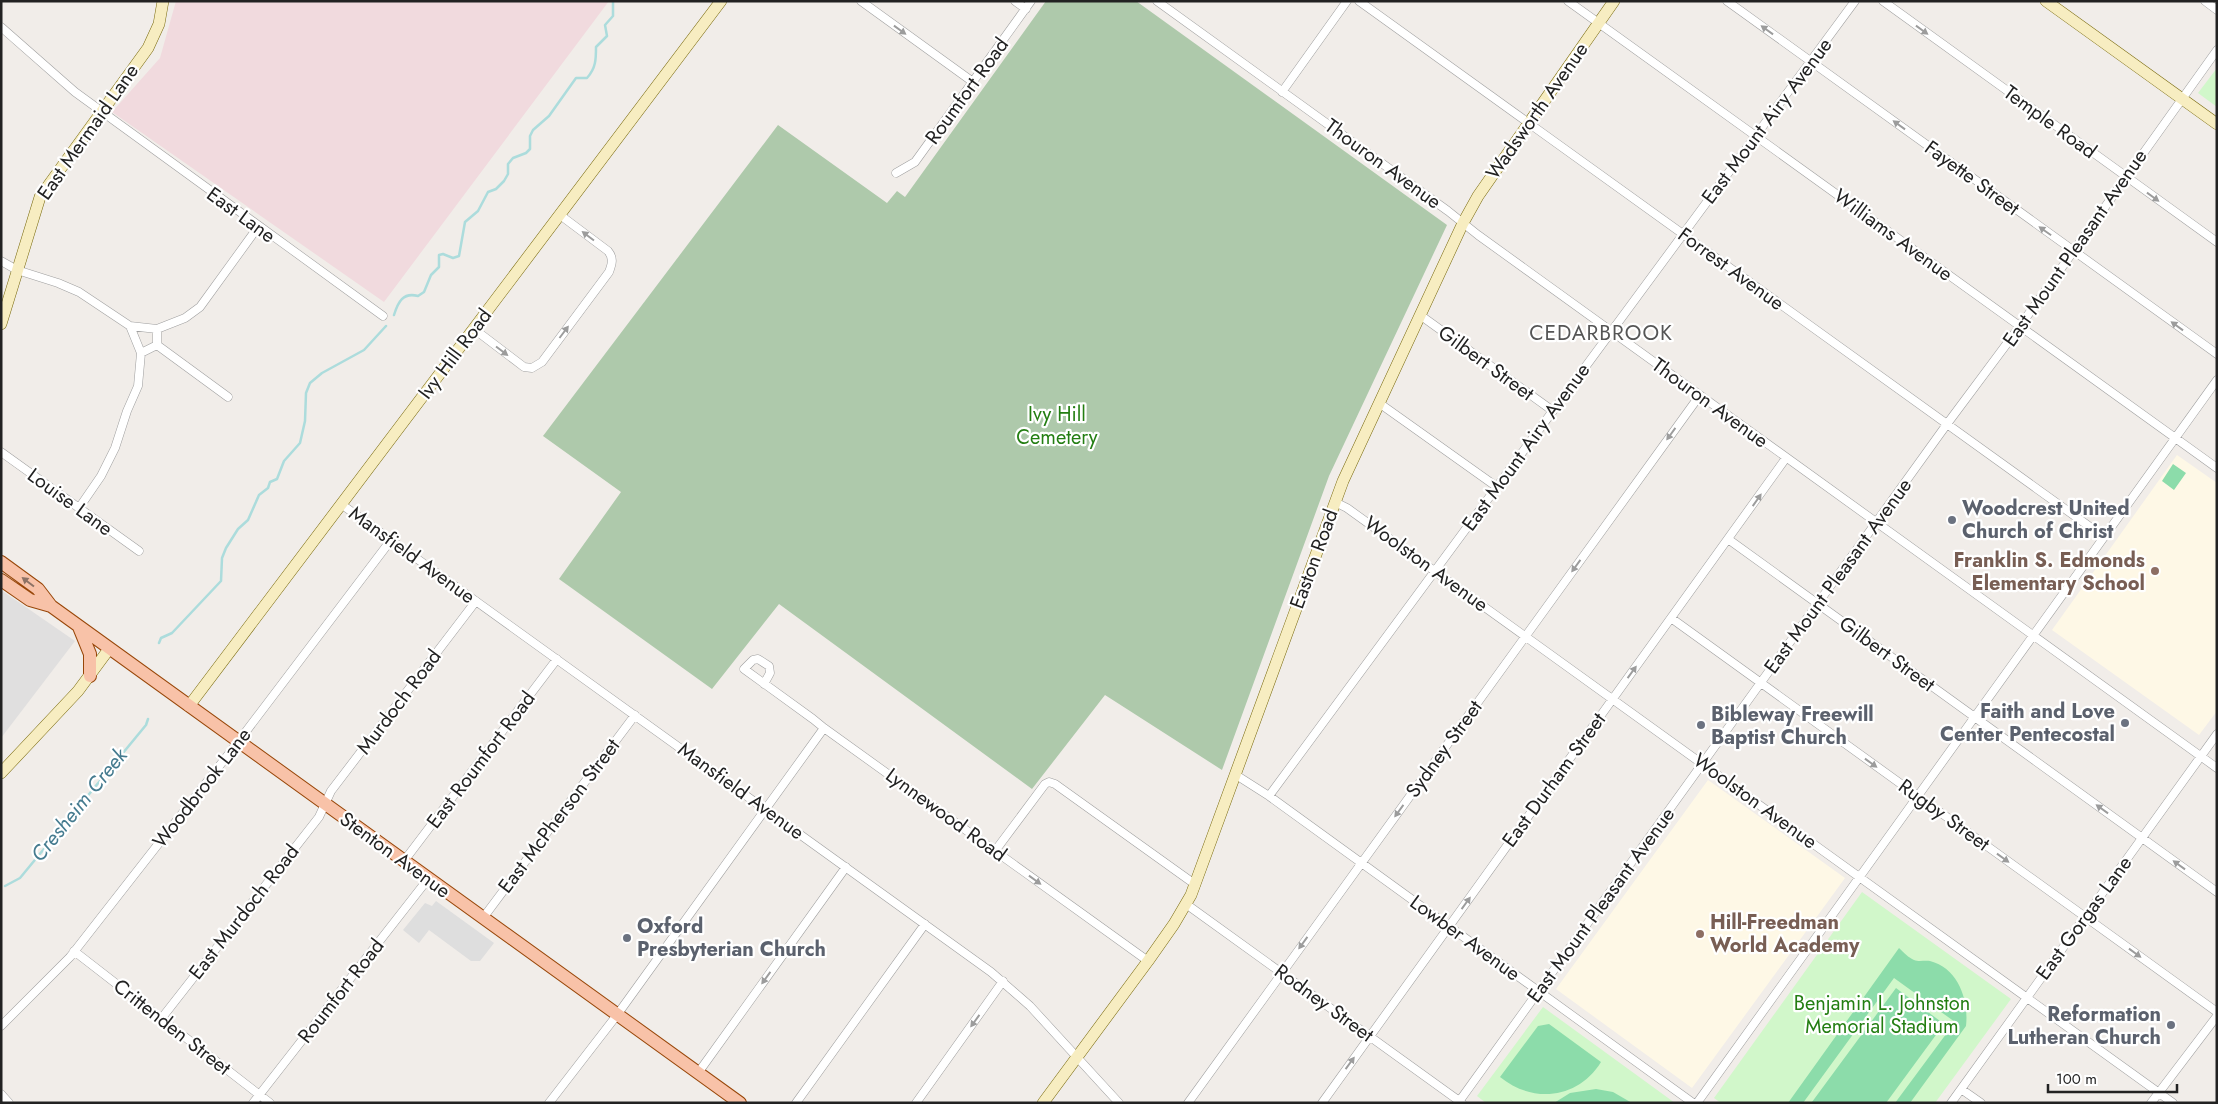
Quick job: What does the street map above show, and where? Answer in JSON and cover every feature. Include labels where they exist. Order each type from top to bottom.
[{"type":"main road","name":"East Mermaid Lane","points":[[1,324],[40,197],[148,48],[159,24],[164,1]]},
{"type":"main road","name":"Ivy Hill Road","points":[[189,706],[721,1]]},
{"type":"main road","name":"Wadsworth Avenue","points":[[1463,223],[1478,196],[1614,1]]},
{"type":"main road","points":[[2046,1],[2217,124]]},
{"type":"main road","name":"Easton Road","points":[[1186,904],[1196,885],[1335,502],[1463,223]]},
{"type":"main road","name":"Stenton Avenue","points":[[1,562],[38,589],[50,606],[740,1103]]},
{"type":"main road","name":"Stenton Avenue","points":[[1,580],[30,600],[50,606]]},
{"type":"main road","points":[[79,627],[90,654],[90,676]]},
{"type":"main road","points":[[1,773],[52,720],[90,676],[109,649]]},
{"type":"main road","points":[[1044,1103],[1148,961],[1186,904]]},
{"type":"street","points":[[860,1],[973,82]]},
{"type":"street","points":[[1016,1],[1026,9]]},
{"type":"street","name":"Roumfort Road","points":[[896,173],[915,162],[1031,1]]},
{"type":"street","name":"Thouron Avenue","points":[[1156,1],[2217,768]]},
{"type":"street","points":[[1282,92],[1347,1]]},
{"type":"street","name":"Forrest Avenue","points":[[1359,1],[2104,537]]},
{"type":"street","name":"Williams Avenue","points":[[1568,1],[2217,468]]},
{"type":"street","name":"Fayette Street","points":[[1727,1],[2217,354]]},
{"type":"street","name":"East Mount Airy Avenue","points":[[1269,796],[1855,1]]},
{"type":"street","name":"Temple Road","points":[[1883,1],[2217,242]]},
{"type":"street","points":[[2205,1],[2217,10]]},
{"type":"street","name":"East Lane","points":[[1,27],[56,77],[258,227],[382,316]]},
{"type":"street","name":"East Mount Pleasant Avenue","points":[[1460,1102],[2217,50]]},
{"type":"street","points":[[474,329],[524,367],[532,368],[542,362],[609,272],[612,264],[612,257],[608,251],[560,215]]},
{"type":"street","points":[[1,261],[17,270],[79,292],[130,326],[157,329],[185,318],[200,307],[258,227]]},
{"type":"street","name":"Gilbert Street","points":[[1420,315],[1553,411]]},
{"type":"street","points":[[78,508],[101,476],[115,448],[127,411],[138,386],[140,353],[130,326]]},
{"type":"street","points":[[157,329],[157,345]]},
{"type":"street","points":[[140,353],[157,345]]},
{"type":"street","points":[[157,345],[228,398]]},
{"type":"street","points":[[1695,1103],[2217,380]]},
{"type":"street","name":"Sydney Street","points":[[1188,1103],[1700,395]]},
{"type":"street","points":[[1379,403],[1497,487]]},
{"type":"street","name":"Louise Lane","points":[[1,452],[139,551]]},
{"type":"street","name":"East Durham Street","points":[[1322,1103],[1786,458]]},
{"type":"street","name":"Woolston Avenue","points":[[1335,502],[1347,508],[1435,571],[2173,1103]]},
{"type":"street","name":"Mansfield Avenue","points":[[341,504],[1003,981],[1030,1006],[1119,1103]]},
{"type":"street","name":"Gilbert Street","points":[[1728,539],[2217,892]]},
{"type":"street","name":"Woodbrook Lane","points":[[1,1026],[74,951],[238,742],[391,540]]},
{"type":"street","name":"Murdoch Road","points":[[325,804],[331,791],[476,601]]},
{"type":"street","name":"Rugby Street","points":[[1671,618],[2217,1014]]},
{"type":"street","name":"East Roumfort Road","points":[[404,861],[557,659]]},
{"type":"street","name":"Lynnewood Road","points":[[764,684],[770,673],[766,664],[758,659],[753,660],[744,670],[1148,961]]},
{"type":"street","name":"East McPherson Street","points":[[483,918],[634,715]]},
{"type":"street","points":[[549,1103],[617,1015],[824,728]]},
{"type":"street","name":"East Gorgas Lane","points":[[1951,1103],[2217,734]]},
{"type":"street","name":"Lowber Avenue","points":[[1236,775],[1269,796],[1695,1103]]},
{"type":"street","points":[[995,851],[1045,784],[1049,782],[1055,784],[1196,885]]},
{"type":"street","name":"East Murdoch Road","points":[[161,1019],[319,817],[325,804]]},
{"type":"street","points":[[698,1073],[846,867]]},
{"type":"street","name":"Roumfort Road","points":[[253,1103],[428,879]]},
{"type":"street","name":"Rodney Street","points":[[1186,904],[1460,1102]]},
{"type":"street","points":[[796,1103],[925,924]]},
{"type":"street","name":"Crittenden Street","points":[[74,951],[270,1103]]},
{"type":"street","points":[[916,1103],[1003,981]]},
{"type":"street","points":[[2151,1103],[2217,1014]]},
{"type":"street","points":[[1962,1088],[1981,1103]]},
{"type":"street","points":[[1,1094],[9,1103]]},
{"type":"shaded area","points":[[176,1],[609,1],[384,302],[112,112],[160,58]]},
{"type":"shaded area","name":"Franklin S. Edmonds Elementary School","points":[[2177,455],[2217,483],[2217,711],[2199,735],[2052,630]]},
{"type":"shaded area","points":[[1,590],[75,641],[1,738]]},
{"type":"shaded area","name":"Hill-Freedman World Academy","points":[[1708,780],[1845,878],[1692,1088],[1556,989]]},
{"type":"shaded area","points":[[436,901],[494,943],[480,961],[471,961],[429,930],[419,943],[403,930],[425,903],[432,906]]},
{"type":"green space","name":"Ivy Hill Cemetery","points":[[1046,1],[1136,1],[1447,225],[1329,476],[1222,770],[1105,695],[1032,789],[779,604],[712,689],[559,579],[621,492],[543,436],[778,125],[887,203],[897,191],[905,197]]},
{"type":"green space","points":[[2217,68],[2217,107],[2198,93]]},
{"type":"green space","points":[[2173,464],[2186,473],[2174,490],[2162,481]]},
{"type":"green space","name":"Benjamin L. Johnston Memorial Stadium","points":[[1862,892],[2011,999],[1935,1103],[1721,1103],[1714,1098]]},
{"type":"green space","name":"Benjamin L. Johnston Memorial Stadium","points":[[1899,948],[1914,960],[1930,961],[1948,970],[1960,986],[1966,1006],[1966,1026],[1910,1103],[1895,1103],[1955,1022],[1894,978],[1803,1103],[1788,1103]]},
{"type":"green space","points":[[1896,988],[1944,1024],[1886,1103],[1812,1102]]},
{"type":"green space","points":[[1543,1007],[1675,1103],[1486,1103],[1477,1096]]},
{"type":"green space","points":[[1549,1024],[1601,1062],[1591,1074],[1580,1084],[1554,1094],[1526,1091],[1513,1086],[1500,1077],[1538,1026]]},
{"type":"green space","points":[[1596,1089],[1613,1092],[1632,1103],[1554,1103],[1570,1093]]},
{"type":"waterway","name":"Cresheim Creek","points":[[394,315],[402,299],[408,295],[418,296],[424,292],[431,275],[439,267],[439,255],[443,254],[453,258],[459,256],[465,222],[478,211],[488,192],[496,189],[504,181],[508,174],[508,164],[513,158],[526,153],[530,149],[530,136],[533,130],[549,116],[576,78],[587,78],[590,74],[595,63],[596,47],[607,36],[605,25],[613,16],[613,1]]},
{"type":"waterway","name":"Cresheim Creek","points":[[159,643],[161,638],[172,633],[221,581],[222,558],[226,548],[238,529],[248,520],[259,495],[268,488],[270,482],[277,479],[284,461],[300,443],[305,421],[306,393],[310,383],[322,373],[364,350],[386,326]]},
{"type":"waterway","name":"Cresheim Creek","points":[[5,886],[20,878],[146,725],[148,719]]},
{"type":"place","name":"Woodcrest United Church of Christ","points":[[1952,520]]},
{"type":"place","name":"Franklin S. Edmonds Elementary School","points":[[2155,571]]},
{"type":"place","name":"Faith and Love Center Pentecostal","points":[[2125,723]]},
{"type":"place","name":"Bibleway Freewill Baptist Church","points":[[1701,725]]},
{"type":"place","name":"Hill-Freedman World Academy","points":[[1700,934]]},
{"type":"place","name":"Oxford Presbyterian Church","points":[[627,938]]},
{"type":"place","name":"Reformation Lutheran Church","points":[[2171,1025]]},
{"type":"district","name":"CEDARBROOK","points":[[1601,333]]}]
